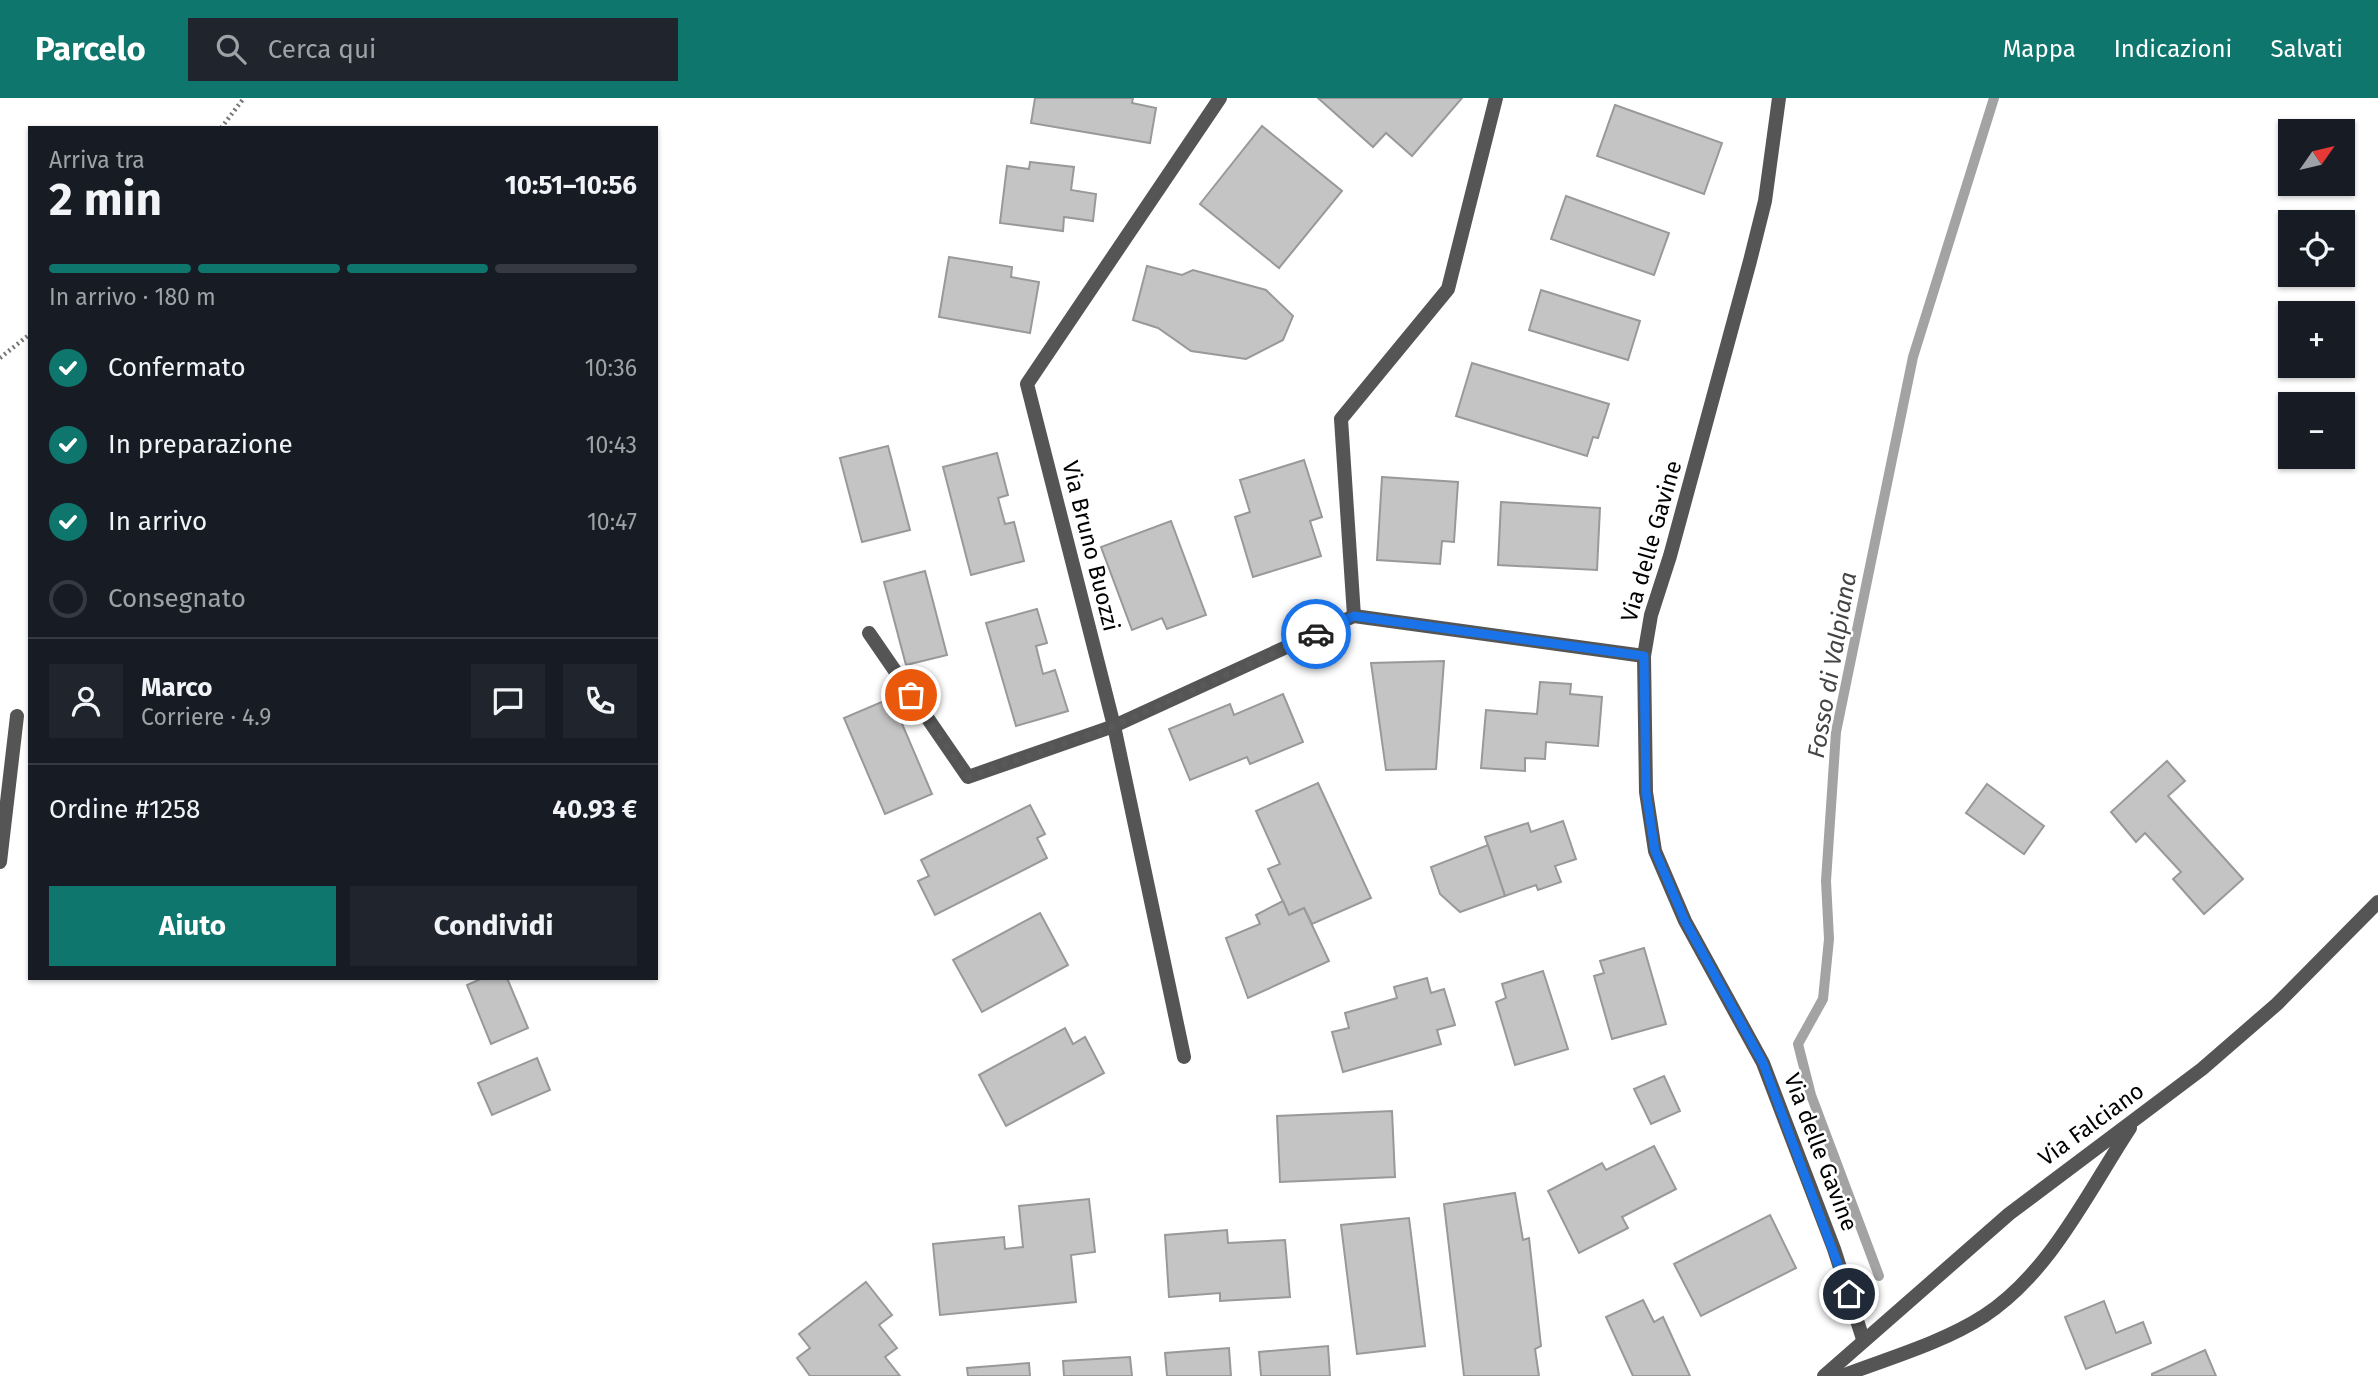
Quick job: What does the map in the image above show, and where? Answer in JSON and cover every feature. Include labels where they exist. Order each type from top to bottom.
[{"type":"street","name":"Via Bruno Buozzi","points":[[1184,1057],[1114,726],[1027,384],[1220,98]]},
{"type":"street","points":[[1354,616],[1341,419],[1448,289],[1496,98]]},
{"type":"street","name":"Via delle Gavine","points":[[1779,98],[1765,201],[1722,371],[1651,615],[1644,656],[1646,792],[1655,851],[1685,921],[1763,1063],[1834,1249],[1863,1339]]},
{"type":"street","points":[[869,634],[968,777],[1114,726],[1354,616],[1644,656]]},
{"type":"street","points":[[0,862],[17,716]]},
{"type":"street","name":"Via Falciano","points":[[1824,1376],[1863,1339],[2009,1214],[2202,1069],[2277,1004],[2378,902]]},
{"type":"street","points":[[1842,1376],[1962,1328],[2001,1304],[2054,1244],[2134,1121]]},
{"type":"path","points":[[222,126],[244,98]]},
{"type":"path","points":[[0,358],[28,336]]},
{"type":"building","points":[[1035,98],[1133,98],[1132,103],[1156,108],[1150,143],[1031,123]]},
{"type":"building","points":[[1318,98],[1462,98],[1412,156],[1386,133],[1373,147]]},
{"type":"building","points":[[1615,105],[1722,143],[1704,194],[1597,156]]},
{"type":"building","points":[[1262,126],[1342,191],[1279,268],[1200,204]]},
{"type":"building","points":[[1030,162],[1074,167],[1071,190],[1096,194],[1093,221],[1064,217],[1063,231],[1000,223],[1007,166],[1029,169]]},
{"type":"building","points":[[1566,196],[1669,233],[1654,275],[1551,239]]},
{"type":"building","points":[[949,257],[1012,267],[1011,277],[1039,282],[1030,333],[939,317]]},
{"type":"building","points":[[1147,266],[1182,275],[1193,270],[1266,290],[1293,316],[1283,340],[1246,359],[1191,351],[1158,328],[1133,320]]},
{"type":"building","points":[[1541,290],[1640,321],[1628,360],[1529,330]]},
{"type":"building","points":[[1472,363],[1609,404],[1598,438],[1593,437],[1587,456],[1456,416]]},
{"type":"building","points":[[888,446],[910,530],[862,542],[840,458]]},
{"type":"building","points":[[997,453],[1008,495],[998,498],[1005,524],[1014,522],[1024,561],[971,575],[943,467]]},
{"type":"building","points":[[1304,460],[1322,517],[1310,521],[1321,556],[1253,577],[1235,517],[1250,512],[1240,480]]},
{"type":"building","points":[[1382,477],[1458,482],[1454,542],[1442,541],[1440,564],[1377,560]]},
{"type":"building","points":[[1501,502],[1600,508],[1597,570],[1498,565]]},
{"type":"building","points":[[1171,521],[1206,615],[1167,629],[1162,618],[1132,630],[1101,547]]},
{"type":"building","points":[[925,571],[947,655],[906,665],[884,582]]},
{"type":"building","points":[[1037,609],[1047,643],[1036,646],[1043,674],[1055,670],[1068,711],[1016,726],[986,623]]},
{"type":"building","points":[[1444,661],[1436,769],[1386,770],[1371,663]]},
{"type":"building","points":[[1540,682],[1571,684],[1570,694],[1602,697],[1598,746],[1546,742],[1545,759],[1525,758],[1525,771],[1481,768],[1486,710],[1537,714]]},
{"type":"building","points":[[1283,694],[1303,742],[1250,764],[1247,757],[1190,780],[1169,729],[1230,704],[1234,715]]},
{"type":"building","points":[[891,698],[932,794],[885,814],[844,718]]},
{"type":"building","points":[[2167,761],[2185,781],[2168,796],[2243,879],[2204,914],[2173,879],[2181,872],[2145,833],[2136,842],[2111,812]]},
{"type":"building","points":[[1318,783],[1371,898],[1312,924],[1304,908],[1289,915],[1268,869],[1280,864],[1256,811]]},
{"type":"building","points":[[1987,784],[2044,826],[2024,854],[1966,813]]},
{"type":"building","points":[[1030,805],[1045,834],[1037,838],[1047,858],[935,915],[918,881],[929,876],[921,860]]},
{"type":"building","points":[[1563,821],[1576,859],[1555,866],[1561,882],[1538,890],[1536,885],[1505,896],[1485,837],[1528,823],[1531,832]]},
{"type":"building","points":[[1488,845],[1505,896],[1460,912],[1440,894],[1431,867]]},
{"type":"building","points":[[1283,901],[1289,915],[1304,908],[1329,961],[1248,998],[1226,938],[1260,924],[1256,915]]},
{"type":"building","points":[[1040,913],[1068,965],[982,1012],[953,960]]},
{"type":"building","points":[[1644,948],[1666,1024],[1612,1039],[1594,976],[1604,973],[1600,961]]},
{"type":"building","points":[[1543,971],[1568,1049],[1515,1065],[1496,1002],[1506,998],[1502,984]]},
{"type":"building","points":[[1427,978],[1431,993],[1444,989],[1455,1025],[1437,1030],[1441,1044],[1343,1072],[1332,1032],[1349,1028],[1345,1013],[1397,998],[1394,987]]},
{"type":"building","points":[[478,980],[508,980],[528,1028],[491,1044],[467,985]]},
{"type":"building","points":[[1065,1028],[1073,1044],[1085,1037],[1104,1073],[1006,1126],[979,1075]]},
{"type":"building","points":[[537,1058],[550,1090],[492,1115],[478,1083]]},
{"type":"building","points":[[1664,1076],[1680,1111],[1651,1124],[1634,1089]]},
{"type":"building","points":[[1392,1111],[1395,1177],[1280,1182],[1277,1116]]},
{"type":"building","points":[[1654,1146],[1676,1189],[1622,1217],[1628,1228],[1579,1253],[1548,1191],[1602,1163],[1606,1170]]},
{"type":"building","points":[[1515,1193],[1523,1240],[1529,1238],[1541,1346],[1535,1349],[1539,1376],[1464,1376],[1444,1204]]},
{"type":"building","points":[[1089,1199],[1095,1252],[1071,1255],[1076,1302],[940,1315],[933,1244],[1004,1237],[1005,1249],[1023,1247],[1019,1206]]},
{"type":"building","points":[[1770,1215],[1796,1268],[1701,1316],[1674,1264]]},
{"type":"building","points":[[1409,1218],[1425,1346],[1357,1354],[1341,1225]]},
{"type":"building","points":[[1227,1230],[1228,1243],[1285,1240],[1290,1297],[1220,1301],[1220,1293],[1169,1297],[1165,1235]]},
{"type":"building","points":[[866,1282],[892,1315],[879,1325],[897,1348],[885,1357],[900,1376],[810,1376],[797,1358],[810,1348],[799,1334]]},
{"type":"building","points":[[1643,1300],[1654,1322],[1663,1317],[1690,1376],[1633,1376],[1606,1317]]},
{"type":"building","points":[[2104,1301],[2116,1333],[2143,1322],[2151,1343],[2086,1369],[2065,1317]]},
{"type":"building","points":[[1328,1346],[1330,1376],[1261,1376],[1259,1352]]},
{"type":"building","points":[[1229,1348],[1231,1376],[1167,1376],[1165,1353]]},
{"type":"building","points":[[2205,1350],[2216,1376],[2152,1376],[2152,1374]]},
{"type":"building","points":[[1130,1357],[1132,1376],[1064,1376],[1063,1361]]},
{"type":"building","points":[[1029,1363],[1030,1376],[968,1376],[967,1368]]},
{"type":"waterway","name":"Fosso di Valpiana","points":[[1879,1276],[1811,1095],[1798,1044],[1823,999],[1829,939],[1826,881],[1836,732],[1913,357],[1994,98]]},
{"type":"way so far","points":[[911,695],[968,777],[1114,726],[1316,634]]},
{"type":"route","points":[[1316,634],[1354,616],[1644,656],[1646,792],[1655,851],[1685,921],[1763,1063],[1849,1294]]}]
